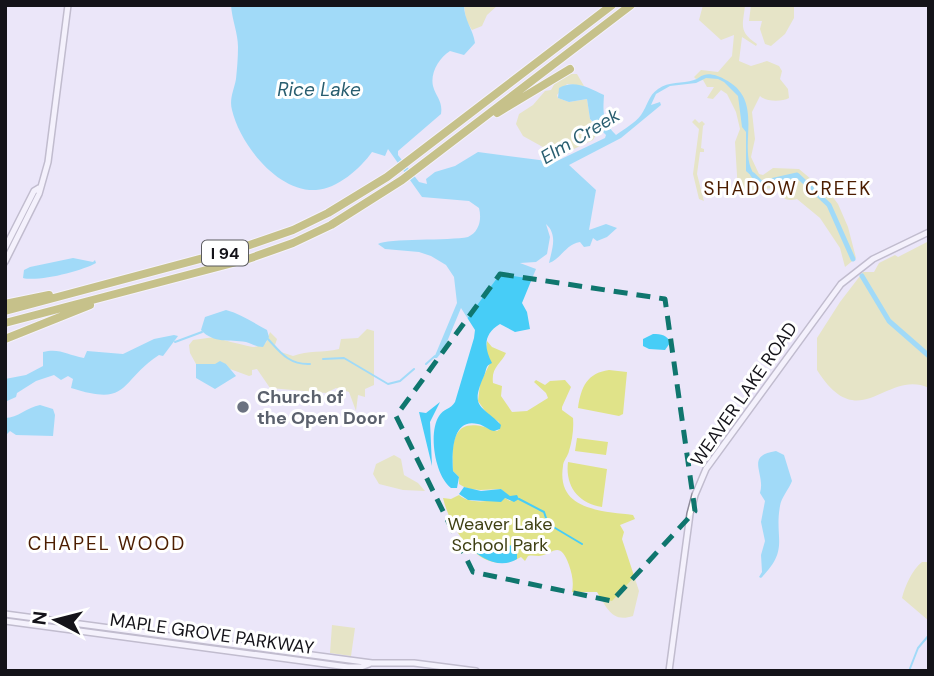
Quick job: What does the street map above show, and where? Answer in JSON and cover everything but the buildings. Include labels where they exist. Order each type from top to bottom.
[{"type":"highway","name":"I 94","points":[[5,312],[228,252],[277,236],[328,213],[387,177],[612,5]]},
{"type":"highway","name":"I 94","points":[[5,323],[248,258],[293,243],[351,214],[415,170],[632,5]]},
{"type":"highway","points":[[462,135],[570,69]]},
{"type":"highway","points":[[5,304],[100,286]]},
{"type":"highway","points":[[5,339],[145,286]]},
{"type":"main road","points":[[5,262],[38,194],[50,151],[68,5]]},
{"type":"main road","points":[[5,248],[34,191],[39,188]]},
{"type":"main road","name":"WEAVER LAKE ROAD","points":[[669,671],[690,514],[697,490],[710,463],[841,284],[873,259],[929,232]]},
{"type":"main road","name":"MAPLE GROVE PARKWAY","points":[[5,614],[323,660]]},
{"type":"main road","name":"MAPLE GROVE PARKWAY","points":[[5,621],[323,660],[414,663],[476,671]]},
{"type":"main road","points":[[321,671],[323,660]]},
{"type":"highlighted area","points":[[500,274],[665,299],[695,511],[612,601],[473,572],[396,416]]},
{"type":"green space","points":[[464,5],[498,5],[487,15],[482,26],[472,30],[466,20]]},
{"type":"green space","points":[[703,5],[745,5],[744,31],[757,44],[756,46],[742,37],[739,61],[751,66],[767,61],[779,66],[782,71],[780,79],[788,89],[789,98],[774,101],[760,96],[752,112],[755,139],[751,157],[759,174],[763,175],[773,168],[799,169],[818,185],[826,188],[838,204],[848,227],[856,258],[845,267],[840,248],[820,218],[797,199],[786,199],[773,188],[738,192],[735,142],[740,129],[736,112],[727,94],[721,90],[713,99],[707,98],[714,87],[707,87],[703,80],[698,81],[694,77],[701,70],[718,72],[732,56],[734,35],[721,40],[699,20]]},
{"type":"green space","points":[[751,5],[794,5],[794,18],[785,34],[771,46],[765,44],[760,29],[762,21],[749,21]]},
{"type":"green space","points":[[568,74],[577,74],[584,86],[567,84],[557,95],[558,98],[569,102],[587,99],[590,119],[598,131],[593,140],[559,156],[523,136],[516,124],[519,114],[533,105],[545,91],[551,90],[556,81]]},
{"type":"green space","points":[[695,119],[705,124],[701,148],[704,152],[700,152],[697,174],[704,201],[699,199],[693,174],[699,129],[692,122]]},
{"type":"green space","points":[[929,241],[929,388],[914,384],[899,386],[873,397],[847,399],[832,389],[817,370],[817,338],[863,272],[874,272],[879,263],[895,255],[898,257]]},
{"type":"green space","points":[[367,329],[374,331],[374,385],[365,389],[365,397],[358,395],[356,411],[349,392],[336,388],[326,393],[270,388],[257,369],[252,370],[252,375],[249,376],[230,369],[226,364],[196,364],[189,345],[193,340],[215,337],[255,347],[266,343],[270,332],[277,339],[275,345],[281,352],[293,356],[339,349],[341,339],[358,338]]},
{"type":"green space","name":"Weaver Lake School Park","points":[[487,341],[492,347],[506,353],[495,369],[493,383],[502,386],[501,396],[512,412],[527,411],[548,398],[534,382],[536,380],[545,385],[550,381],[565,380],[571,387],[562,407],[562,410],[573,418],[571,443],[563,464],[563,481],[567,492],[584,506],[633,515],[635,519],[620,525],[639,591],[633,616],[615,616],[597,592],[572,592],[570,568],[566,557],[559,550],[528,556],[525,561],[521,557],[507,562],[493,562],[470,548],[453,524],[443,498],[451,499],[459,495],[475,501],[505,498],[510,501],[515,496],[510,497],[501,489],[479,490],[464,487],[459,484],[459,477],[453,471],[453,447],[459,431],[473,425],[497,431],[500,429],[499,422],[488,415],[478,401],[480,384],[490,363],[486,352]]},
{"type":"green space","points":[[609,370],[627,372],[623,414],[619,416],[578,408],[586,382],[595,374]]},
{"type":"green space","points":[[577,438],[608,442],[606,455],[575,451]]},
{"type":"green space","points":[[394,455],[401,459],[404,475],[418,483],[425,491],[403,490],[379,484],[373,474],[376,464]]},
{"type":"green space","points":[[568,462],[607,469],[602,507],[586,502],[575,492],[569,479]]},
{"type":"green space","points":[[922,562],[929,562],[929,621],[902,598],[909,579]]},
{"type":"green space","points":[[332,625],[355,628],[351,656],[330,653]]},
{"type":"water","name":"Rice Lake","points":[[231,5],[464,5],[475,43],[464,55],[450,51],[439,62],[432,81],[441,106],[441,114],[398,151],[398,155],[419,182],[427,184],[426,179],[435,172],[455,166],[478,152],[555,162],[605,138],[606,135],[590,119],[587,99],[569,102],[558,98],[559,88],[565,85],[582,86],[604,95],[604,116],[616,135],[639,118],[658,89],[709,74],[722,78],[737,89],[745,100],[748,113],[748,155],[757,178],[756,180],[746,171],[746,132],[742,127],[738,96],[724,82],[706,78],[696,83],[670,86],[656,94],[651,105],[660,102],[661,105],[621,138],[569,165],[596,190],[589,230],[606,224],[617,228],[607,237],[597,241],[593,238],[590,246],[584,247],[580,242],[575,243],[549,263],[553,237],[546,224],[550,237],[547,254],[536,262],[520,263],[536,269],[522,303],[527,312],[530,329],[515,332],[500,324],[490,332],[487,352],[492,363],[486,368],[478,395],[480,405],[501,425],[500,429],[494,431],[469,423],[458,432],[453,447],[453,471],[459,477],[457,488],[451,488],[445,482],[437,464],[434,433],[439,416],[455,402],[475,330],[461,308],[444,349],[434,358],[457,303],[454,277],[446,265],[431,256],[419,252],[385,249],[378,244],[468,237],[479,225],[479,208],[469,201],[422,197],[388,149],[385,156],[372,152],[348,177],[324,189],[302,189],[274,175],[252,151],[236,123],[232,110],[231,98],[236,79],[238,47]]},
{"type":"water","points":[[73,258],[93,262],[95,260],[96,263],[60,275],[23,278],[24,270],[30,267]]},
{"type":"water","points":[[226,310],[267,330],[269,337],[263,347],[216,339],[201,330],[205,317]]},
{"type":"water","points":[[653,334],[668,338],[670,343],[665,350],[643,346],[643,339]]},
{"type":"water","points":[[178,336],[163,356],[159,355],[122,389],[114,393],[104,395],[71,388],[73,379],[68,376],[61,380],[54,375],[36,381],[17,393],[16,397],[7,401],[5,399],[5,379],[26,375],[43,366],[43,352],[59,351],[84,358],[87,351],[123,354],[154,339]]},
{"type":"water","points":[[220,361],[236,376],[215,389],[196,378],[196,364],[215,364]]},
{"type":"water","points":[[440,402],[430,422],[432,466],[419,412],[426,413]]},
{"type":"water","points":[[40,405],[53,409],[53,436],[16,435],[10,431],[5,436],[5,418]]},
{"type":"water","points":[[776,451],[784,455],[792,481],[780,506],[778,551],[770,568],[761,578],[761,555],[765,541],[761,522],[765,501],[760,493],[758,461],[766,453]]},
{"type":"water","points":[[464,487],[481,491],[501,489],[510,496],[517,495],[519,499],[514,502],[505,498],[501,502],[468,500],[459,494]]},
{"type":"water","points":[[472,544],[499,549],[512,545],[517,549],[517,559],[505,563],[492,562],[475,552],[470,547]]},
{"type":"waterway","name":"Elm Creek","points":[[753,175],[761,183],[797,175],[829,205],[853,259]]},
{"type":"waterway","name":"Elm Creek","points":[[862,276],[889,321],[929,356]]},
{"type":"waterway","points":[[175,342],[202,332]]},
{"type":"waterway","points":[[268,339],[291,360],[310,364]]},
{"type":"waterway","points":[[426,364],[435,356]]},
{"type":"waterway","points":[[323,359],[344,358],[388,384],[400,381],[414,369]]},
{"type":"waterway","points":[[519,499],[544,512],[548,524]]},
{"type":"waterway","points":[[550,525],[582,544]]},
{"type":"waterway","points":[[909,671],[918,648],[929,635]]},
{"type":"place","name":"Church of the Open Door","points":[[243,407]]},
{"type":"district","name":"SHADOW CREEK","points":[[788,188]]},
{"type":"district","name":"CHAPEL WOOD","points":[[107,543]]}]
